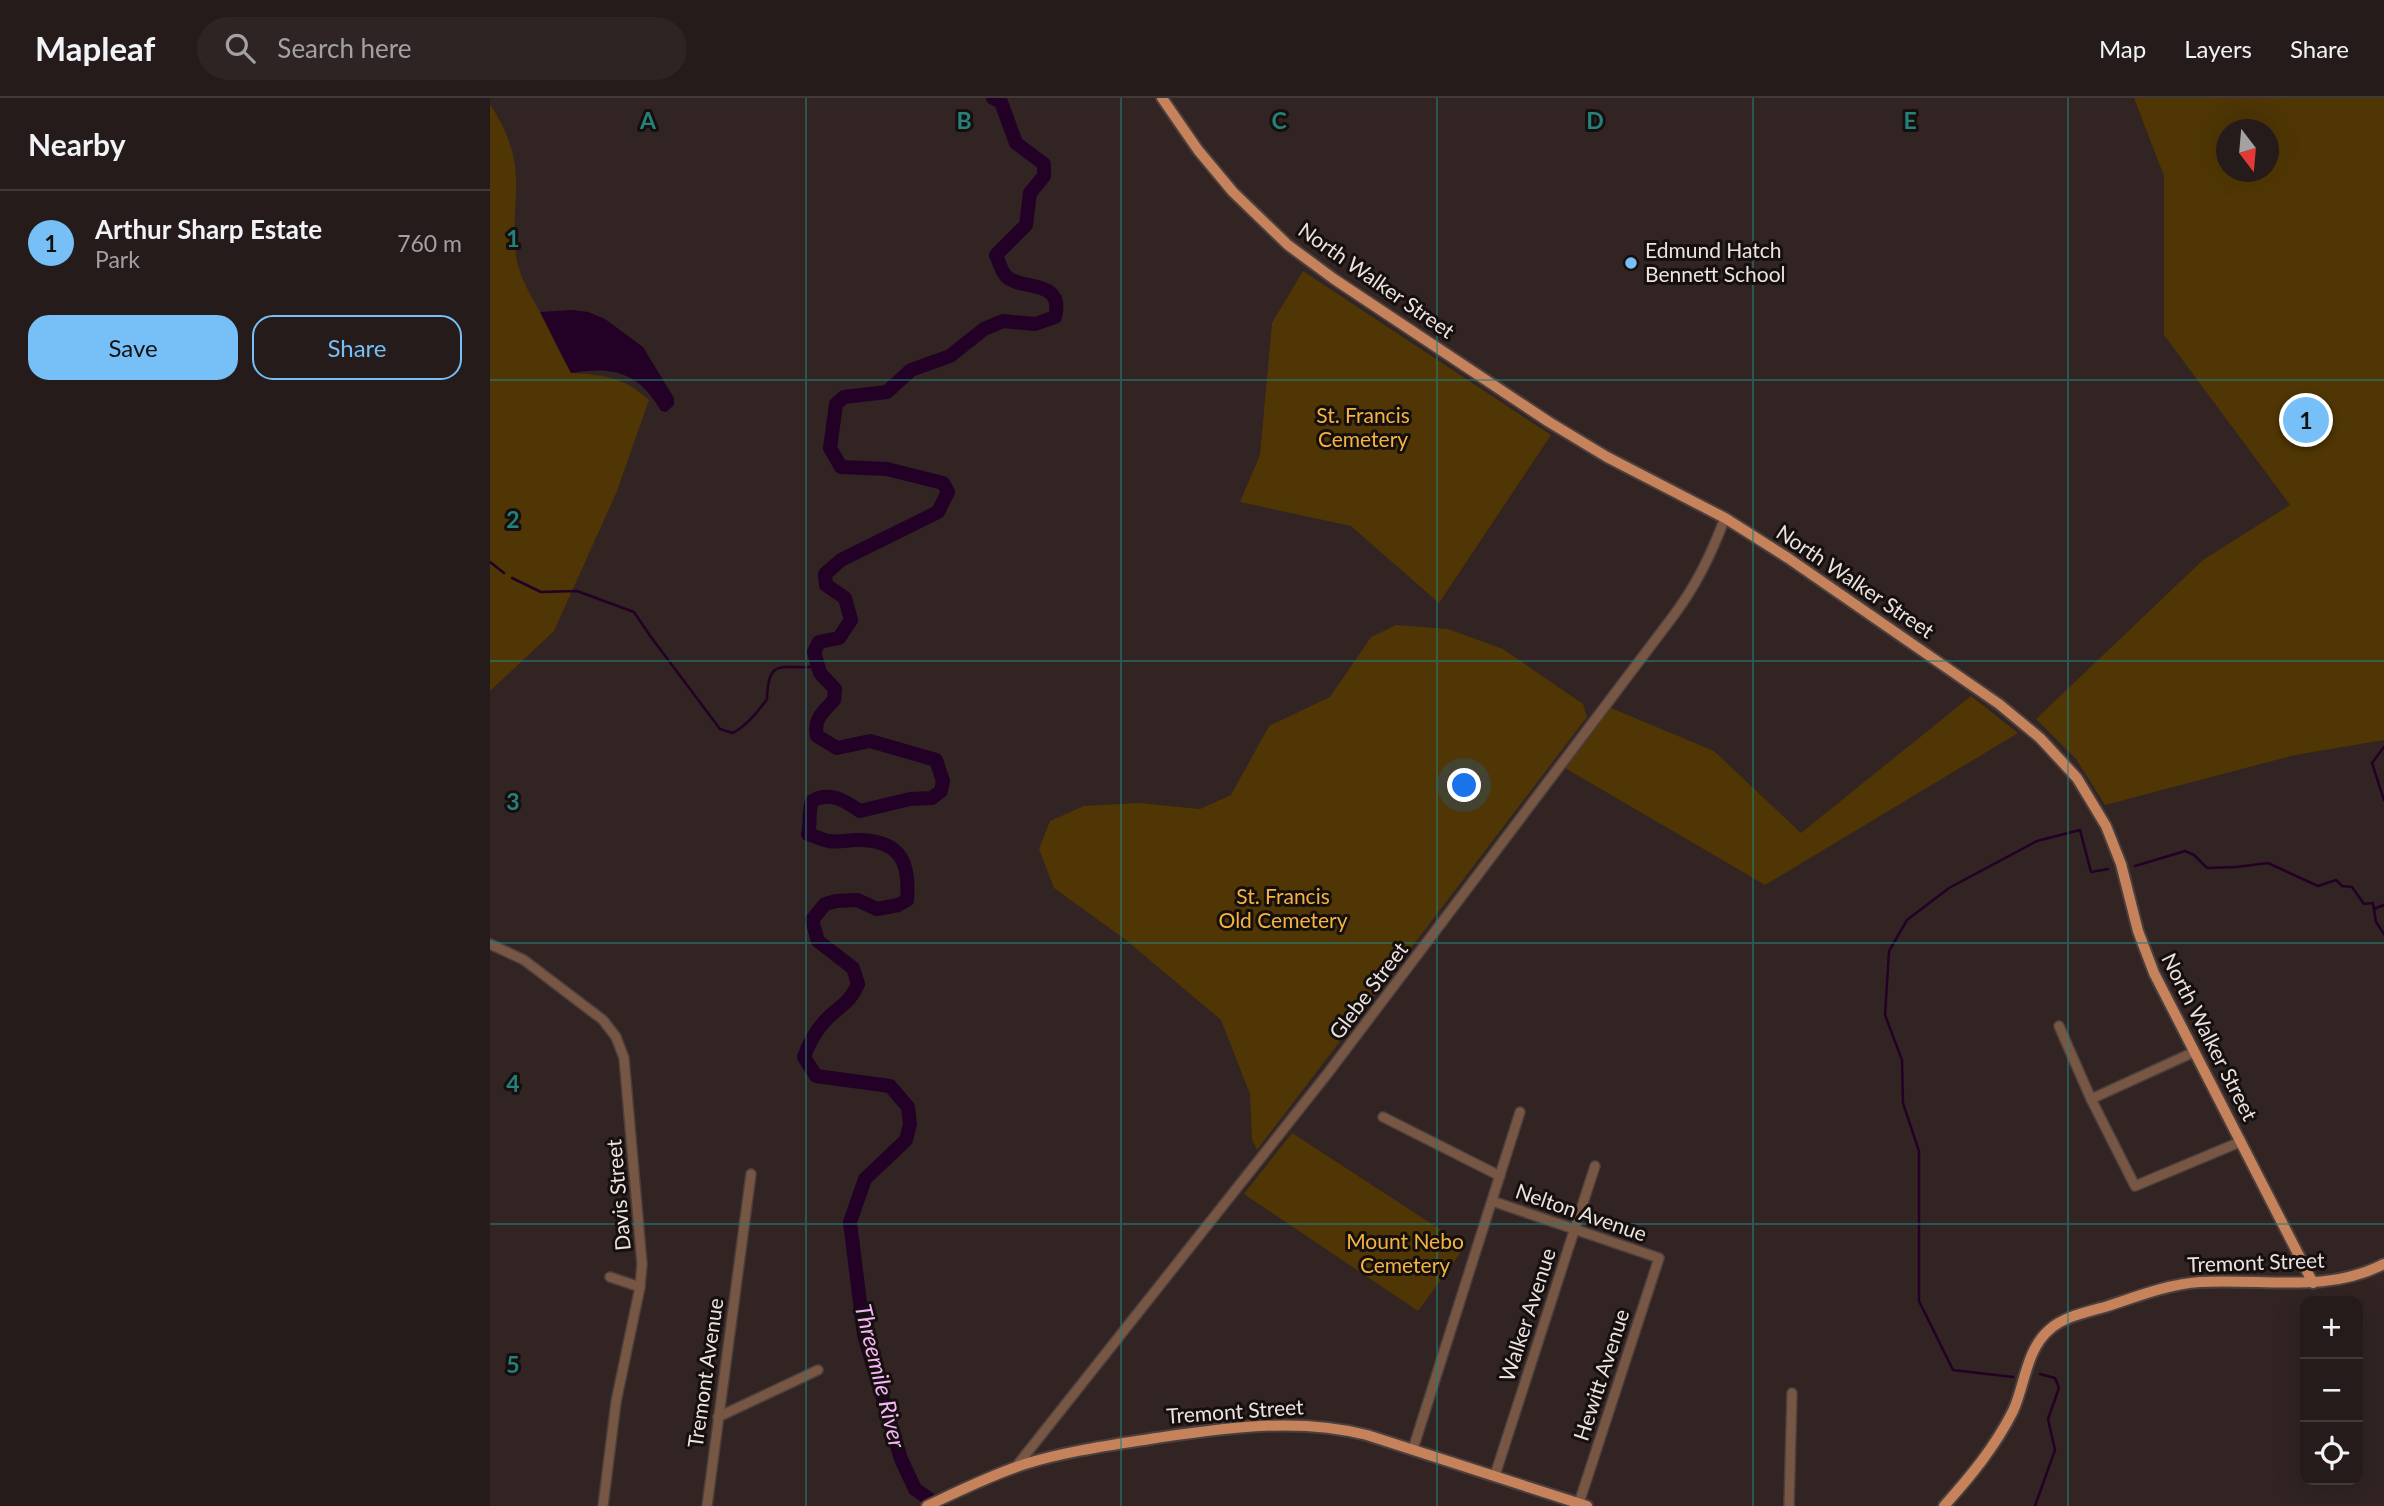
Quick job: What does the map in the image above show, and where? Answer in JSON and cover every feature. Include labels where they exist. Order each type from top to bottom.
[{"type":"main road","name":"North Walker Street","points":[[1162,98],[1217,174],[1288,245],[1334,279],[1540,417],[1607,457],[1725,518],[1788,558],[1999,704],[2061,758],[2085,789],[2106,826],[2121,864],[2146,953],[2313,1283]]},
{"type":"main road","name":"Tremont Street","points":[[1944,1506],[1984,1459],[2002,1432],[2017,1400],[2035,1347],[2051,1327],[2078,1315],[2180,1284],[2213,1281],[2313,1283],[2358,1275],[2384,1264]]},
{"type":"main road","name":"Tremont Street","points":[[927,1506],[1014,1468],[1057,1456],[1199,1432],[1274,1425],[1309,1425],[1340,1429],[1413,1449],[1583,1505]]},
{"type":"street","name":"Glebe Street","points":[[1014,1468],[1328,1073],[1671,619],[1701,574],[1725,518]]},
{"type":"street","name":"Davis Street","points":[[490,944],[524,960],[603,1020],[621,1046],[626,1071],[642,1247],[640,1287],[616,1402],[603,1506]]},
{"type":"street","points":[[2059,1026],[2091,1099],[2135,1186],[2240,1142]]},
{"type":"street","points":[[2091,1099],[2194,1052]]},
{"type":"street","points":[[1413,1449],[1520,1112]]},
{"type":"street","points":[[1383,1117],[1500,1175]]},
{"type":"street","name":"Walker Avenue","points":[[1495,1475],[1595,1166]]},
{"type":"street","name":"Tremont Avenue","points":[[707,1506],[751,1174]]},
{"type":"street","name":"Nelton Avenue","points":[[1492,1201],[1658,1258]]},
{"type":"street","name":"Hewitt Avenue","points":[[1583,1505],[1658,1258]]},
{"type":"street","points":[[610,1278],[640,1287]]},
{"type":"street","points":[[718,1417],[818,1370]]},
{"type":"street","points":[[1788,1506],[1792,1393]]},
{"type":"green space","points":[[2134,98],[2384,98],[2384,740],[2295,755],[2105,805],[2076,759],[2036,719],[2203,560],[2290,505],[2164,335],[2164,176]]},
{"type":"green space","points":[[490,104],[505,131],[514,160],[514,240],[519,268],[571,373],[604,376],[622,382],[649,400],[617,491],[554,631],[490,691]]},
{"type":"green space","name":"St. Francis Cemetery","points":[[1303,271],[1551,435],[1439,603],[1351,526],[1240,502],[1260,455],[1272,323]]},
{"type":"green space","name":"St. Francis Old Cemetery","points":[[1396,625],[1448,629],[1503,649],[1583,704],[1587,717],[1257,1150],[1252,1139],[1250,1094],[1221,1020],[1126,940],[1054,888],[1039,849],[1050,821],[1084,806],[1138,803],[1200,809],[1231,795],[1269,726],[1330,697],[1371,637]]},
{"type":"green space","points":[[1971,696],[2018,733],[1765,885],[1565,768],[1611,708],[1714,751],[1801,833]]},
{"type":"green space","name":"Mount Nebo Cemetery","points":[[1292,1133],[1458,1241],[1461,1252],[1418,1311],[1244,1194]]},
{"type":"shaded area","points":[[540,312],[588,312],[605,319],[643,347],[674,398],[674,405],[666,412],[661,411],[644,388],[624,375],[600,370],[571,373]]},
{"type":"waterway","name":"Threemile River","points":[[939,1506],[915,1489],[901,1459],[864,1335],[850,1222],[865,1179],[906,1140],[910,1124],[908,1107],[890,1086],[816,1076],[804,1057],[817,1030],[847,1001],[858,984],[853,968],[818,941],[812,920],[825,904],[836,901],[857,900],[877,909],[898,905],[907,900],[908,887],[901,857],[886,845],[862,840],[829,841],[808,834],[812,801],[831,797],[843,800],[860,811],[910,799],[932,798],[941,791],[943,781],[936,760],[870,741],[837,748],[817,736],[816,725],[834,700],[835,689],[820,673],[814,652],[819,642],[839,638],[851,620],[845,598],[826,585],[825,574],[841,560],[938,512],[948,492],[943,483],[887,469],[841,467],[830,448],[836,404],[844,397],[887,392],[911,370],[950,356],[984,329],[1003,321],[1035,324],[1055,317],[1054,296],[1048,291],[1006,276],[996,255],[1026,225],[1030,193],[1044,176],[1044,164],[1016,143],[1001,102],[993,98]]},
{"type":"waterway","points":[[490,562],[504,573]]},
{"type":"waterway","points":[[512,578],[541,592],[577,591],[634,612],[720,729],[733,733],[743,727],[767,699],[768,685],[775,670],[818,666]]},
{"type":"waterway","points":[[2384,747],[2372,763],[2384,800]]},
{"type":"waterway","points":[[2013,1377],[1953,1370],[1919,1301],[1919,1151],[1903,1103],[1902,1060],[1885,1015],[1889,951],[1907,920],[1949,888],[2037,841],[2080,830],[2091,872],[2108,869]]},
{"type":"waterway","points":[[2135,866],[2185,851],[2194,855],[2207,868],[2268,863],[2318,886],[2336,880],[2342,886],[2352,887],[2364,904],[2373,903],[2376,922],[2384,934]]},
{"type":"waterway","points":[[2374,909],[2384,905]]},
{"type":"waterway","points":[[2035,1506],[2055,1450],[2048,1419],[2059,1388],[2055,1378],[2040,1374]]},
{"type":"place","name":"Edmund Hatch Bennett School","points":[[1631,263]]},
{"type":"place","name":"Arthur Sharp Estate","points":[[2306,420]]}]
